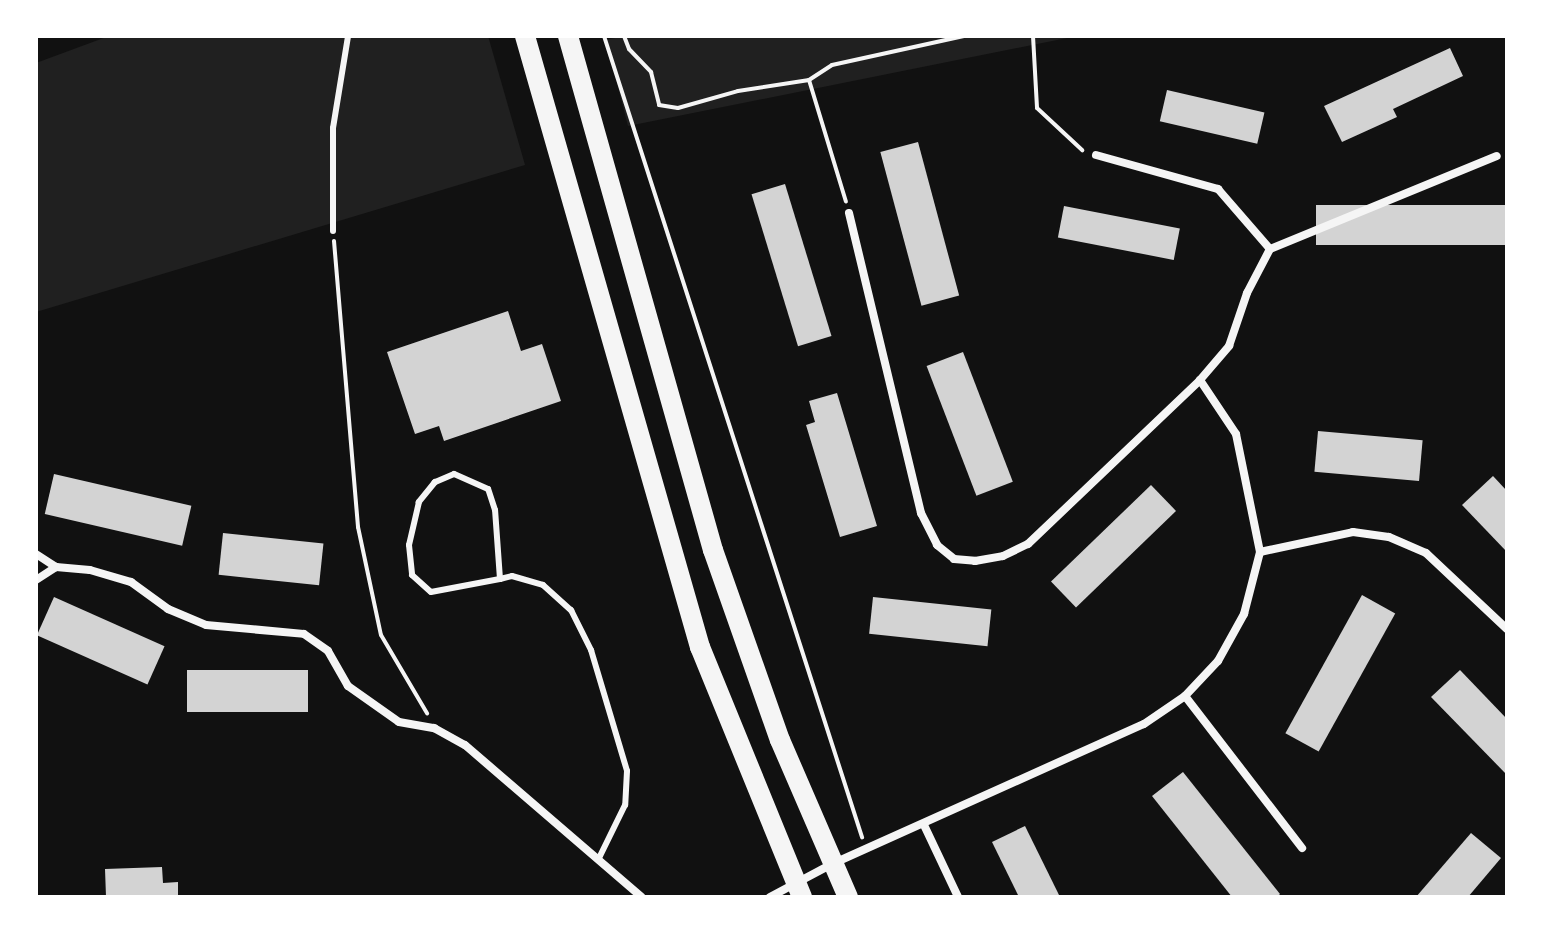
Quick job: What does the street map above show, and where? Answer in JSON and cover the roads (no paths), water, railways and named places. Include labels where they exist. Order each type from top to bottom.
[{"type":"main road","points":[[525,36],[696,633],[799,890]]},
{"type":"main road","points":[[568,36],[713,550],[749,659],[848,897]]},
{"type":"street","points":[[1096,155],[1218,189],[1270,249]]},
{"type":"street","points":[[849,213],[921,513],[937,545],[954,559],[1003,556],[1028,544],[1200,380],[1229,346],[1247,293],[1270,249],[1497,156]]},
{"type":"street","points":[[770,897],[799,890],[832,864],[1144,724],[1185,696],[1229,645],[1248,605],[1260,552],[1236,434],[1200,380]]},
{"type":"street","points":[[1260,552],[1353,532],[1389,537],[1426,553],[1507,629]]},
{"type":"street","points":[[36,554],[56,567],[90,570],[131,582],[168,609],[206,625],[304,634],[328,651],[348,686],[399,722],[434,728],[465,745],[642,897]]},
{"type":"street","points":[[36,580],[56,567]]},
{"type":"street","points":[[1185,696],[1302,848]]},
{"type":"street","points":[[924,825],[958,897]]},
{"type":"lane","points":[[333,231],[333,128],[348,36]]},
{"type":"lane","points":[[500,579],[495,510],[488,489],[454,474],[435,482],[419,502],[409,545],[412,575],[431,592],[500,579],[512,576],[543,585],[571,610],[591,650],[627,771],[625,805],[599,858]]}]
